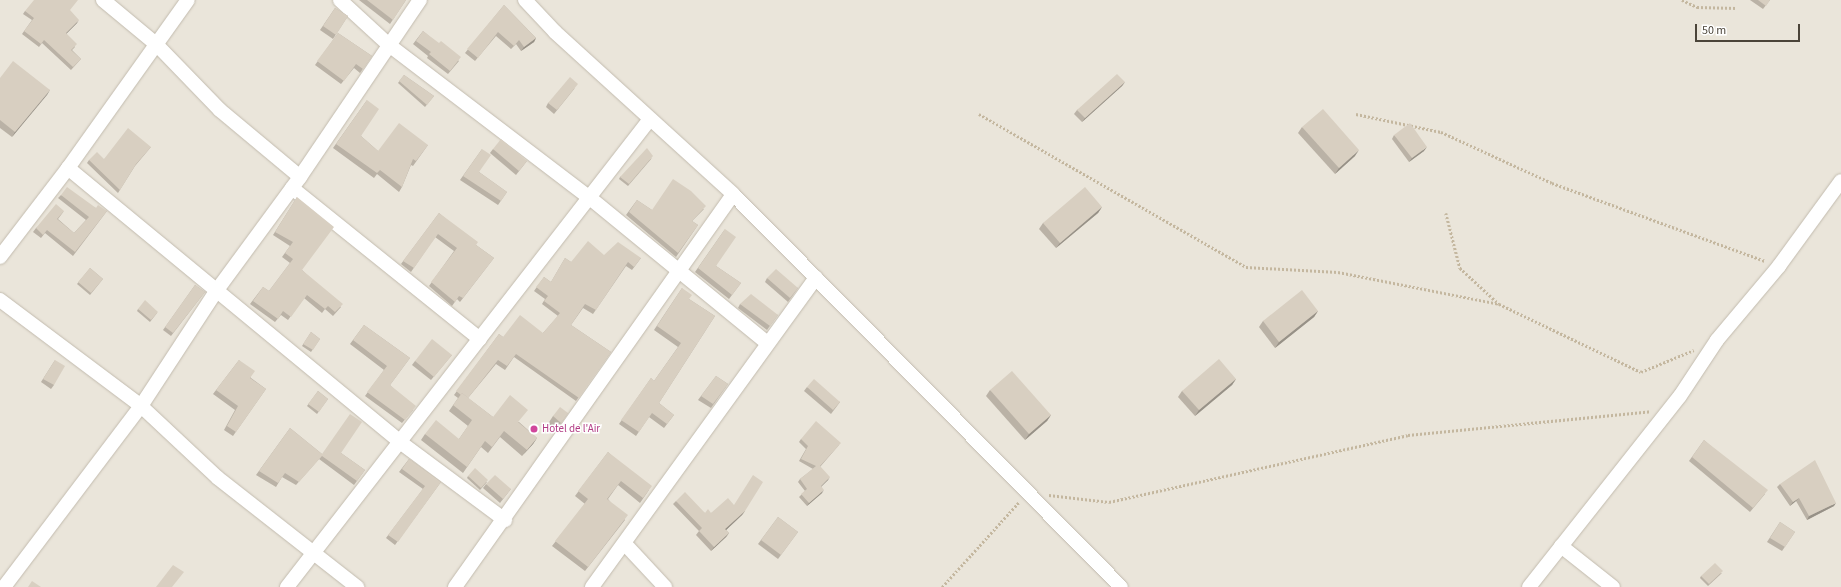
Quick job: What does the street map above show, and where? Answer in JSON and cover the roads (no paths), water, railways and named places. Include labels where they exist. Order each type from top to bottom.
[{"type":"street","points":[[103,0],[156,44],[220,110],[296,182],[480,339]]},
{"type":"street","points":[[0,257],[68,168],[188,0]]},
{"type":"street","points":[[340,0],[389,45],[590,198],[766,342]]},
{"type":"street","points":[[4,587],[141,406],[217,290],[296,182],[420,0]]},
{"type":"street","points":[[525,0],[555,32],[733,194],[1120,587]]},
{"type":"street","points":[[287,587],[650,119]]},
{"type":"street","points":[[68,168],[400,442],[505,520]]},
{"type":"street","points":[[1529,587],[1670,409],[1717,340],[1779,266],[1841,181]]},
{"type":"street","points":[[456,587],[505,520],[733,194]]},
{"type":"street","points":[[592,587],[625,544],[766,342],[816,277]]},
{"type":"street","points":[[0,300],[141,406],[218,478],[357,587]]},
{"type":"street","points":[[625,544],[665,587]]},
{"type":"street","points":[[1561,546],[1613,587]]},
{"type":"place","name":"Hotel de l'Air","points":[[534,429]]}]
